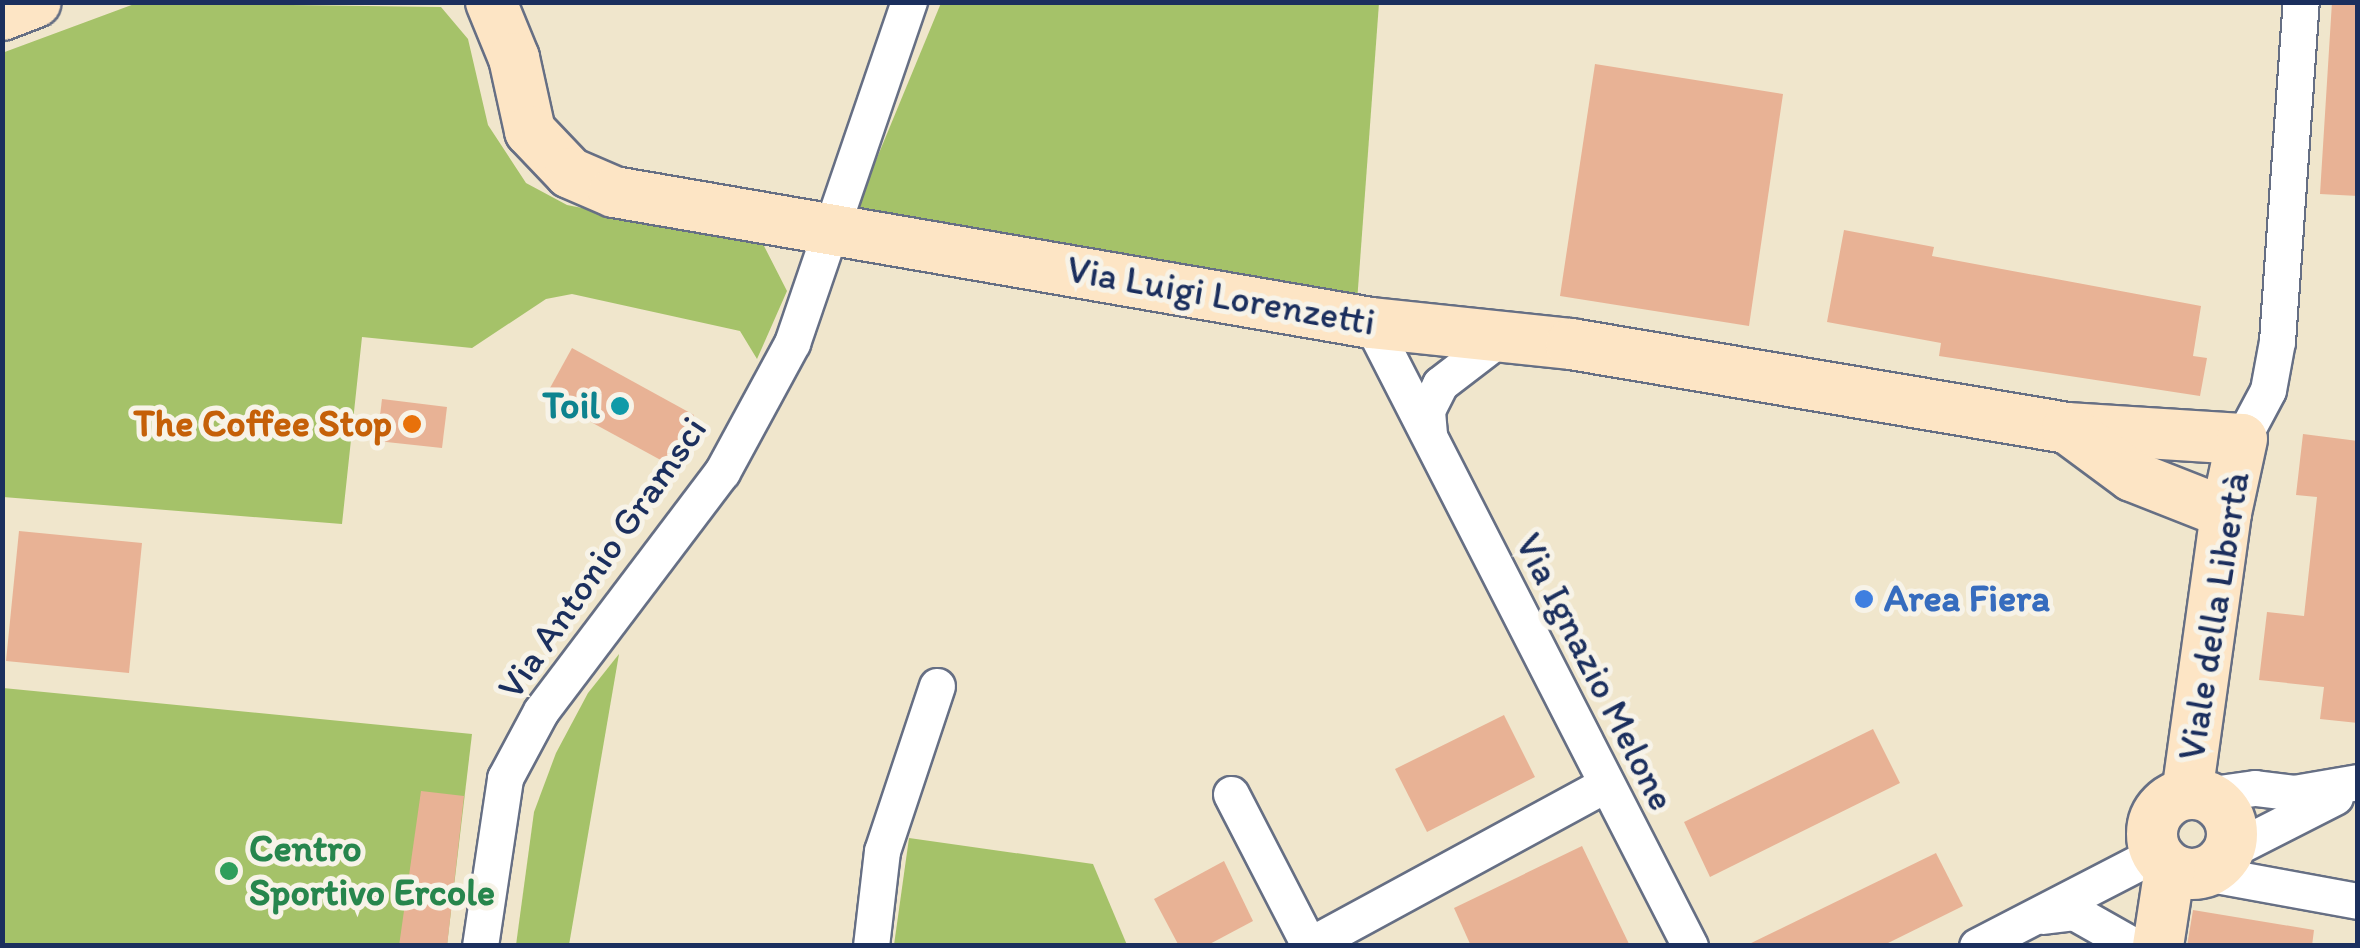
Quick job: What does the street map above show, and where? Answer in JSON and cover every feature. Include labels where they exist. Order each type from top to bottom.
[{"type":"street","points":[[2,16],[36,2]]},
{"type":"street","name":"Via Luigi Lorenzetti","points":[[491,2],[514,58],[530,131],[570,173],[614,192],[1370,322],[1500,337],[2068,428],[2242,439]]},
{"type":"street","name":"Via Antonio Gramsci","points":[[480,946],[505,778],[541,712],[722,472],[792,343],[909,2]]},
{"type":"street","points":[[2242,439],[2268,390],[2278,341],[2301,2]]},
{"type":"street","name":"Via Ignazio Melone","points":[[1370,322],[1603,786],[1690,946]]},
{"type":"street","points":[[1429,436],[1427,410],[1440,384],[1500,337]]},
{"type":"street","points":[[2068,428],[2132,476],[2226,513]]},
{"type":"street","name":"Viale della Libertà","points":[[2158,946],[2190,861],[2232,824],[2196,794],[2195,728],[2226,513],[2242,439]]},
{"type":"street","points":[[871,946],[882,851],[937,686]]},
{"type":"street","points":[[2195,728],[2221,764],[2255,788]]},
{"type":"street","points":[[2196,794],[2255,788],[2294,793],[2358,784]]},
{"type":"street","points":[[1977,946],[2032,917],[2190,861],[2358,784]]},
{"type":"street","points":[[1231,794],[1308,945],[1603,786]]},
{"type":"street","name":"Viale della Libertà","points":[[2190,861],[2156,815],[2196,794]]},
{"type":"street","points":[[2190,861],[2358,901]]},
{"type":"street","points":[[2032,917],[2074,912],[2134,946]]},
{"type":"green space","points":[[137,3],[441,7],[468,39],[488,125],[526,183],[567,205],[763,244],[787,291],[757,359],[740,331],[572,294],[546,299],[472,348],[362,337],[342,524],[3,497],[2,53]]},
{"type":"green space","points":[[941,3],[1379,3],[1357,302],[853,216]]},
{"type":"green space","points":[[619,654],[569,945],[516,945],[534,812],[556,753],[588,693]]},
{"type":"green space","name":"Centro Sportivo Ercole","points":[[3,688],[472,734],[447,945],[3,945]]},
{"type":"green space","points":[[909,838],[1093,864],[1127,945],[894,945]]},
{"type":"building","points":[[2332,2],[2358,2],[2358,196],[2320,194]]},
{"type":"building","points":[[1595,64],[1783,94],[1749,326],[1560,296]]},
{"type":"building","points":[[1844,230],[1934,247],[1932,256],[2201,306],[2193,356],[2207,358],[2200,396],[1939,356],[1941,343],[1827,322]]},
{"type":"building","name":"Toil","points":[[572,348],[694,415],[668,464],[545,397]]},
{"type":"building","name":"The Coffee Stop","points":[[382,399],[447,407],[442,448],[377,441]]},
{"type":"building","points":[[2303,434],[2358,441],[2358,723],[2320,719],[2324,687],[2259,680],[2267,612],[2304,616],[2317,497],[2296,495]]},
{"type":"building","points":[[19,531],[142,543],[129,673],[6,661]]},
{"type":"building","points":[[1504,715],[1535,777],[1427,832],[1395,769]]},
{"type":"building","points":[[1873,729],[1900,783],[1710,877],[1684,822]]},
{"type":"building","points":[[421,791],[464,796],[447,946],[399,946]]},
{"type":"building","points":[[1582,846],[1630,946],[1471,946],[1454,908]]},
{"type":"building","points":[[1936,853],[1963,906],[1882,946],[1745,946]]},
{"type":"building","points":[[1224,861],[1253,921],[1206,946],[1179,946],[1154,899]]},
{"type":"building","points":[[2193,910],[2314,930],[2312,946],[2187,946]]},
{"type":"place","name":"Toil","points":[[620,406]]},
{"type":"place","name":"The Coffee Stop","points":[[412,424]]},
{"type":"place","name":"Area Fiera","points":[[1864,599]]},
{"type":"place","name":"Centro Sportivo Ercole","points":[[229,871]]}]
